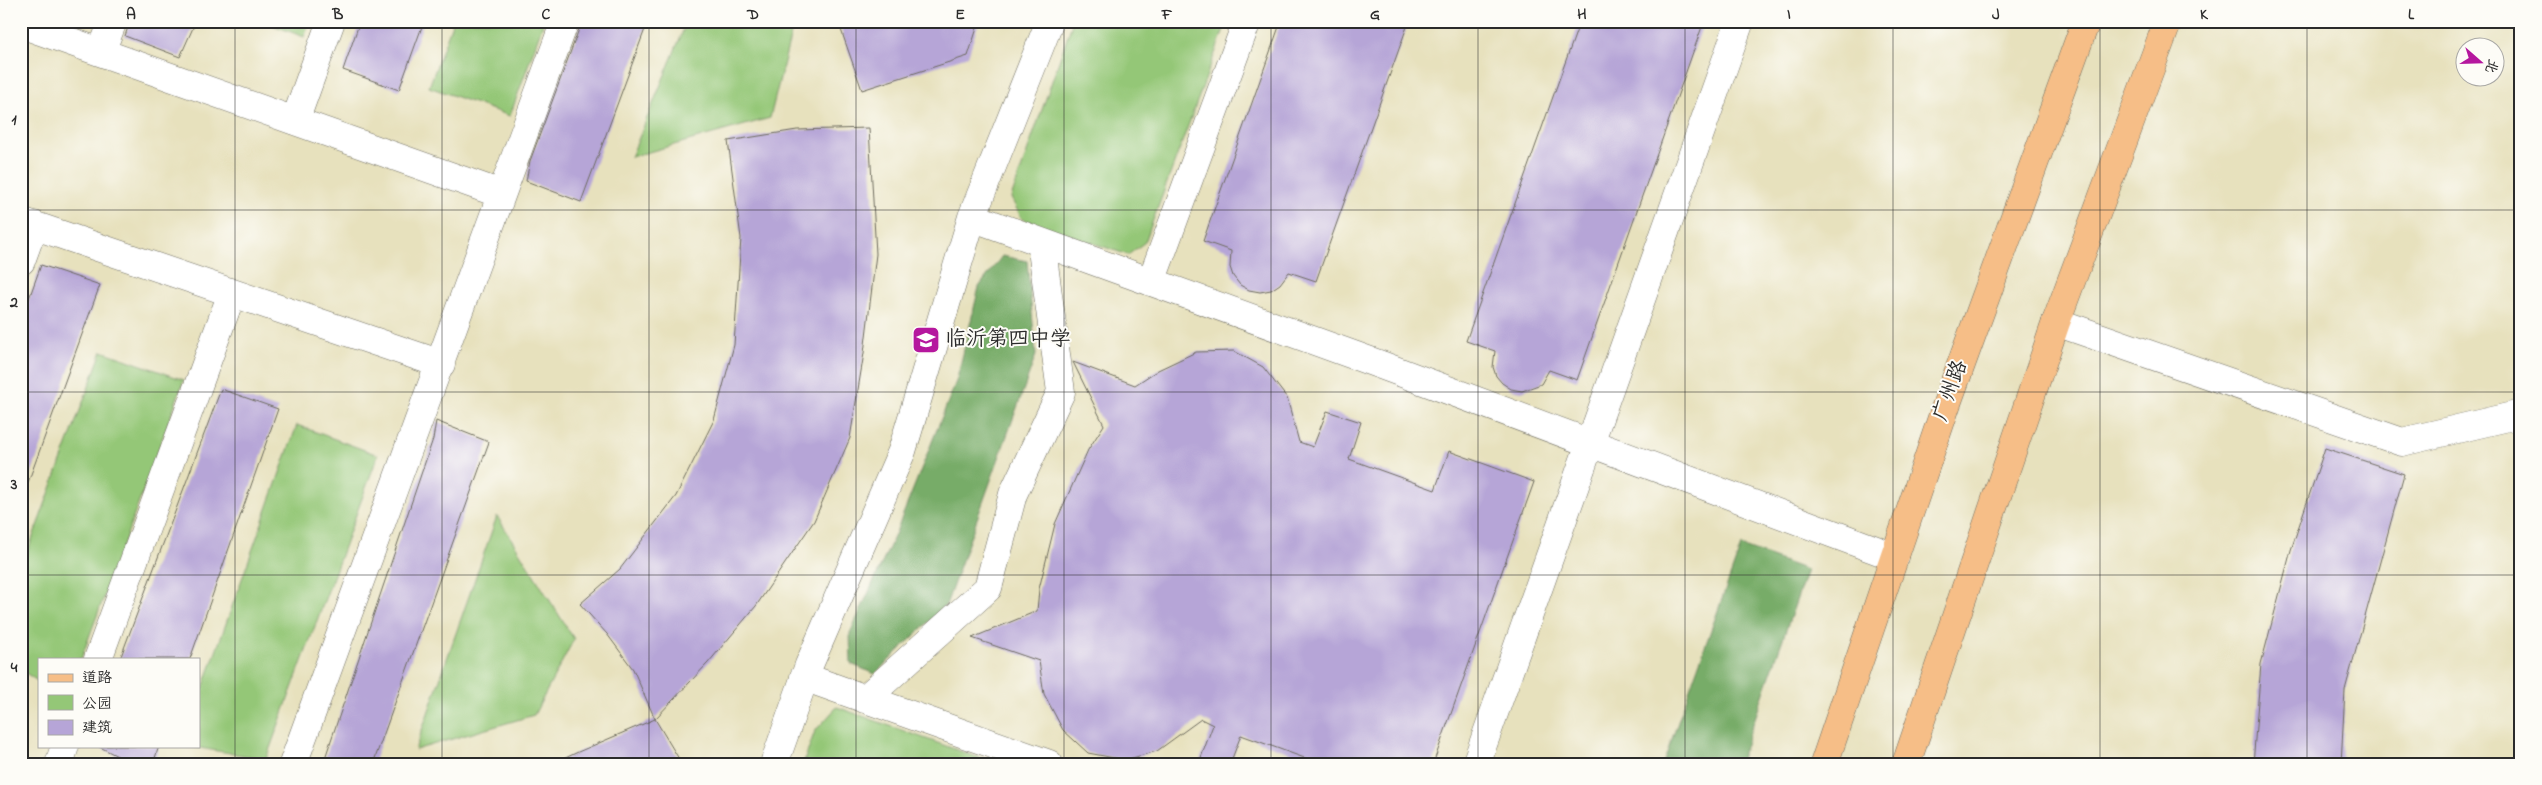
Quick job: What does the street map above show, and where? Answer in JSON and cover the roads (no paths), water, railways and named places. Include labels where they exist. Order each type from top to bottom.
[{"type":"main road","name":"广州路","points":[[1824,764],[1946,406],[2086,21]]},
{"type":"main road","points":[[1906,764],[2056,322],[2168,21]]},
{"type":"street","points":[[102,52],[113,21]]},
{"type":"street","points":[[294,121],[331,21]]},
{"type":"street","points":[[293,764],[565,21]]},
{"type":"street","points":[[774,764],[804,677],[902,450],[972,217],[1050,21]]},
{"type":"street","points":[[1151,282],[1246,21]]},
{"type":"street","points":[[1476,764],[1740,21]]},
{"type":"street","points":[[21,24],[501,194]]},
{"type":"street","points":[[972,217],[1590,443],[1894,557]]},
{"type":"street","points":[[21,261],[28,223],[441,364]]},
{"type":"street","points":[[866,699],[988,588],[1013,494],[1061,392],[1040,242]]},
{"type":"street","points":[[98,658],[232,293]]},
{"type":"street","points":[[2056,322],[2402,442],[2521,414]]},
{"type":"street","points":[[804,677],[1049,764]]},
{"type":"street","points":[[59,764],[64,748]]},
{"type":"place","name":"临沂第四中学","points":[[926,340]]}]
